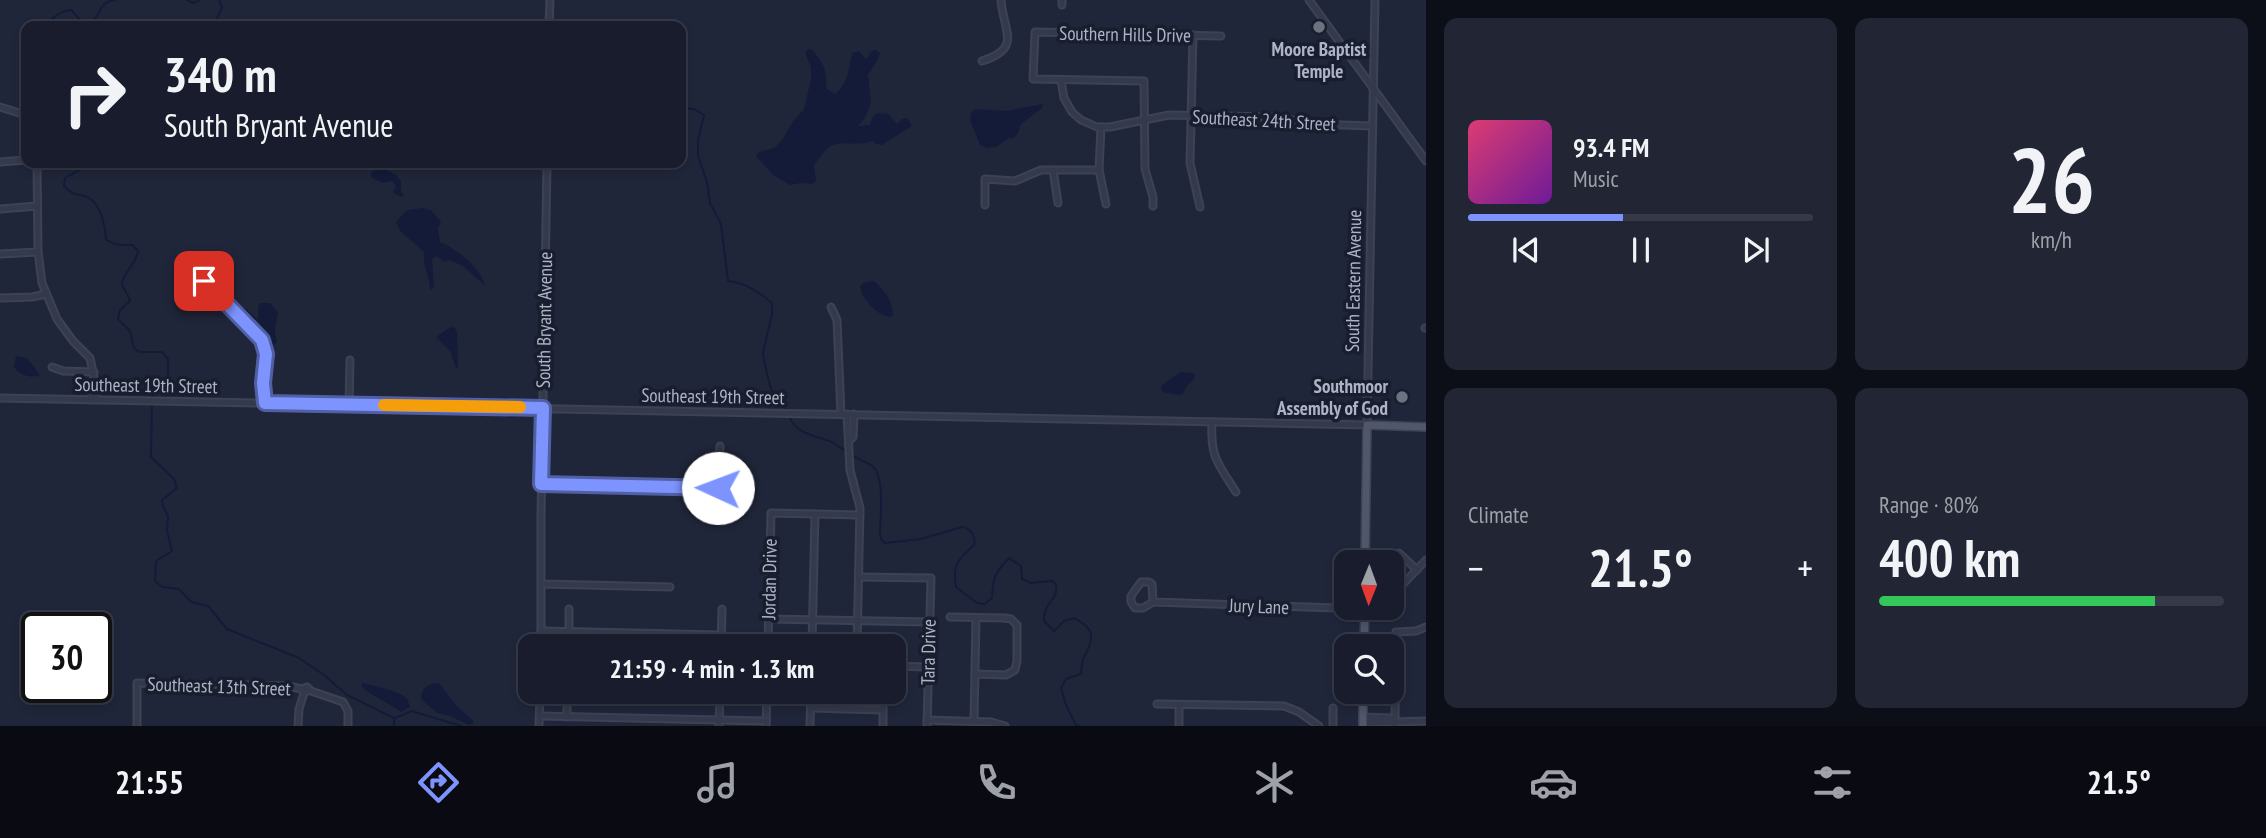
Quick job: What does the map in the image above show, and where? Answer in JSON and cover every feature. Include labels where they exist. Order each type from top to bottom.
[{"type":"main road","name":"Southeast 19th Street","points":[[1367,425],[1426,427]]},
{"type":"main road","name":"South Eastern Avenue","points":[[1365,550],[1367,425]]},
{"type":"main road","points":[[1363,704],[1363,722]]},
{"type":"street","points":[[549,21],[550,0]]},
{"type":"street","points":[[982,61],[999,55],[1006,48],[1007,31],[1001,0]]},
{"type":"street","points":[[1309,0],[1426,161]]},
{"type":"street","name":"South Eastern Avenue","points":[[1367,425],[1375,0]]},
{"type":"street","name":"Southern Hills Drive","points":[[1061,80],[1033,79],[1035,32],[1221,36]]},
{"type":"street","points":[[1193,35],[1191,169],[1200,207]]},
{"type":"street","points":[[1106,204],[1099,170],[1101,127],[1081,120],[1072,112],[1064,98],[1061,80],[1144,81],[1145,169],[1153,206]]},
{"type":"street","points":[[0,107],[21,113]]},
{"type":"street","name":"Southeast 24th Street","points":[[1101,127],[1163,115],[1276,117],[1315,124],[1371,126]]},
{"type":"street","points":[[0,162],[21,160]]},
{"type":"street","points":[[37,168],[37,252],[46,294],[64,330],[90,358],[96,387],[93,400]]},
{"type":"street","name":"South Bryant Avenue","points":[[541,631],[547,168]]},
{"type":"street","points":[[1054,170],[1058,203]]},
{"type":"street","points":[[985,205],[985,179],[1015,180],[1037,171],[1099,170]]},
{"type":"street","points":[[0,209],[37,206]]},
{"type":"street","points":[[0,254],[37,252]]},
{"type":"street","points":[[204,281],[217,286],[227,304],[262,340],[266,354],[263,383],[265,403]]},
{"type":"street","points":[[0,298],[32,298],[46,294]]},
{"type":"street","points":[[831,307],[837,320],[851,475],[859,502],[857,634]]},
{"type":"street","points":[[349,404],[350,359]]},
{"type":"street","points":[[52,367],[63,371],[94,372]]},
{"type":"street","name":"Southeast 19th Street","points":[[0,398],[1367,425]]},
{"type":"street","points":[[1212,422],[1214,458],[1236,492]]},
{"type":"street","points":[[541,484],[718,488],[720,446]]},
{"type":"street","name":"Jordan Drive","points":[[768,634],[771,513],[815,514]]},
{"type":"street","points":[[812,634],[815,514],[860,515]]},
{"type":"street","points":[[1404,558],[1417,570]]},
{"type":"street","points":[[1404,583],[1426,561]]},
{"type":"street","name":"Tara Drive","points":[[859,577],[931,578],[927,723]]},
{"type":"street","name":"Jury Lane","points":[[1153,602],[1152,584],[1141,582],[1131,596],[1132,606],[1143,608],[1153,602],[1334,607]]},
{"type":"street","points":[[542,584],[670,587]]},
{"type":"street","points":[[569,609],[569,631]]},
{"type":"street","points":[[721,634],[722,609]]},
{"type":"street","points":[[950,617],[1005,618],[1015,622],[1018,630],[1017,661],[1013,671],[1006,675],[975,674]]},
{"type":"street","points":[[974,722],[976,618]]},
{"type":"street","points":[[769,619],[929,622]]},
{"type":"street","points":[[1395,723],[1396,632],[1416,631],[1426,627]]},
{"type":"street","points":[[541,631],[683,634]]},
{"type":"street","points":[[906,666],[928,667]]},
{"type":"street","name":"Southeast 13th Street","points":[[137,726],[137,683],[288,686],[344,702],[348,726]]},
{"type":"street","points":[[298,726],[299,709],[305,691]]},
{"type":"street","points":[[539,726],[540,704]]},
{"type":"street","points":[[567,704],[567,717]]},
{"type":"street","points":[[720,704],[720,723]]},
{"type":"street","points":[[540,716],[766,724],[767,704]]},
{"type":"street","points":[[810,726],[811,704]]},
{"type":"street","points":[[883,704],[883,726]]},
{"type":"street","points":[[1157,704],[1284,706],[1295,709],[1319,726]]},
{"type":"street","points":[[1179,705],[1179,726]]},
{"type":"street","points":[[811,708],[883,710]]},
{"type":"street","points":[[1333,708],[1333,726]]},
{"type":"street","points":[[1363,722],[1426,721]]},
{"type":"street","points":[[927,723],[995,722],[1005,726]]},
{"type":"water","points":[[808,49],[822,62],[826,88],[835,94],[845,81],[852,53],[859,51],[866,59],[876,50],[880,53],[868,75],[871,102],[865,118],[858,126],[870,125],[877,113],[888,114],[897,124],[907,118],[912,126],[882,145],[872,141],[833,145],[814,165],[816,181],[812,184],[790,185],[773,175],[756,156],[759,152],[774,148],[804,109],[811,79],[811,67],[805,53]]},
{"type":"water","points":[[1043,104],[1042,108],[1020,125],[1014,138],[1009,138],[996,147],[987,148],[980,145],[970,120],[971,112],[975,109],[1006,111]]},
{"type":"water","points":[[376,168],[382,168],[396,175],[401,181],[404,195],[402,197],[393,193],[396,186],[392,181],[382,183],[371,177]]},
{"type":"water","points":[[407,210],[431,210],[441,222],[438,228],[440,242],[467,260],[479,273],[485,286],[463,266],[449,260],[444,262],[437,256],[432,259],[434,287],[430,290],[424,252],[400,231],[396,222]]},
{"type":"water","points":[[874,281],[885,292],[893,315],[885,316],[870,306],[861,291],[860,286]]},
{"type":"water","points":[[260,303],[270,303],[278,312],[275,331],[277,343],[271,346],[257,333],[255,324],[240,314],[245,308],[258,320]]},
{"type":"water","points":[[454,327],[457,332],[456,368],[450,351],[436,337]]},
{"type":"water","points":[[16,356],[27,358],[40,375],[29,376],[19,372],[14,367]]},
{"type":"water","points":[[1180,372],[1195,375],[1184,393],[1180,395],[1162,392],[1161,386]]},
{"type":"water","points":[[363,683],[401,694],[410,707],[401,712],[366,690],[361,686]]},
{"type":"water","points":[[439,683],[457,706],[474,721],[472,724],[437,713],[421,699],[426,687]]},
{"type":"waterway","points":[[92,21],[104,4],[116,0]]},
{"type":"waterway","points":[[187,0],[193,3],[200,0]]},
{"type":"waterway","points":[[216,21],[222,7],[219,0]]},
{"type":"waterway","points":[[50,21],[64,11],[71,10],[81,21]]},
{"type":"waterway","points":[[686,108],[694,109],[704,115],[698,140],[698,156],[707,182],[710,203],[721,224],[728,281],[752,289],[772,303],[764,361],[771,389],[787,411]]},
{"type":"waterway","points":[[78,168],[79,170],[65,178],[64,186],[89,198],[97,206],[106,239],[115,244],[132,245],[138,251],[122,281],[130,301],[120,310],[118,319],[130,331],[134,348],[139,352],[162,352],[168,359],[168,382],[153,395],[152,400],[151,457],[174,479],[177,488],[162,500],[168,516],[167,531],[172,551],[156,561],[155,581],[162,587],[179,589],[191,602],[208,606],[227,629],[299,658],[347,695],[394,718]]},
{"type":"waterway","points":[[789,416],[801,431],[832,442],[847,452]]},
{"type":"waterway","points":[[852,455],[876,470],[881,497],[880,534],[885,543],[921,539],[962,527],[972,533],[974,545],[958,562],[955,579],[956,587],[977,603],[985,604],[992,598],[995,576],[1009,558],[1021,566],[1022,579],[1031,583],[1052,581],[1056,585],[1044,621],[1054,631],[1064,621],[1074,618],[1086,626],[1091,634],[1090,644],[1082,661],[1081,674],[1066,679],[1061,688],[1066,705],[1079,726]]},
{"type":"waterway","points":[[395,718],[412,711],[461,726]]},
{"type":"waterway","points":[[394,719],[394,726]]},
{"type":"slow traffic","points":[[384,405],[520,407]]},
{"type":"place","name":"Moore Baptist Temple","points":[[1319,27]]},
{"type":"place","name":"Southmoor Assembly of God","points":[[1402,397]]},
{"type":"route","points":[[204,281],[217,286],[227,304],[262,340],[266,354],[263,383],[265,403],[543,408],[541,484],[718,488]]}]
